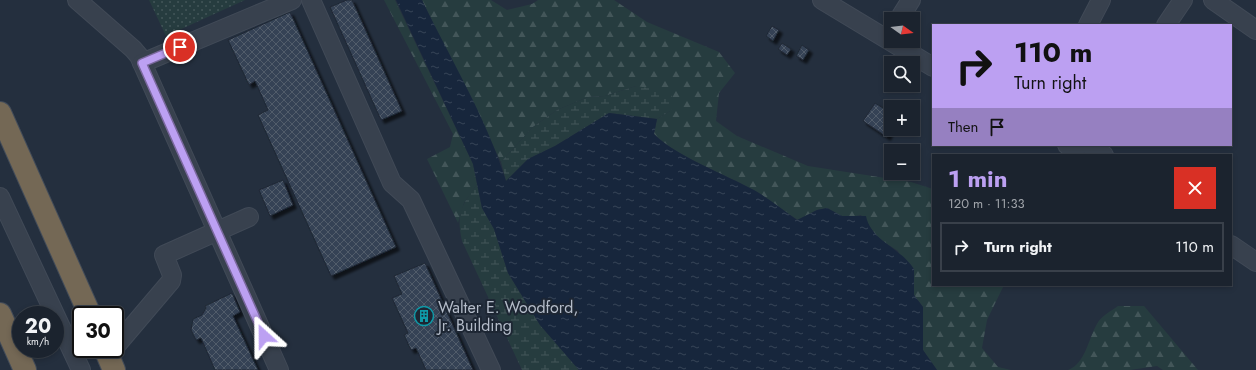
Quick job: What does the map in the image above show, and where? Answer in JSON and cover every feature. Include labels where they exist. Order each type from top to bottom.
[{"type":"highway","points":[[0,113],[86,306]]},
{"type":"highway","points":[[0,314],[26,370]]},
{"type":"street","points":[[77,0],[133,49],[142,63],[278,370]]},
{"type":"street","points":[[142,63],[292,0]]},
{"type":"street","points":[[311,0],[392,183],[411,200],[491,370]]},
{"type":"street","points":[[822,0],[884,32]]},
{"type":"street","points":[[903,12],[911,0]]},
{"type":"street","points":[[1089,24],[1101,0]]},
{"type":"street","points":[[1167,24],[1183,0]]},
{"type":"street","points":[[1213,0],[1256,30]]},
{"type":"street","points":[[907,48],[932,66]]},
{"type":"street","points":[[1090,146],[1102,154]]},
{"type":"street","points":[[0,197],[81,370]]},
{"type":"street","points":[[124,338],[170,281],[172,275],[164,255],[249,217]]},
{"type":"street","points":[[1232,245],[1256,262]]},
{"type":"green space","points":[[149,0],[245,0],[166,36]]},
{"type":"green space","points":[[384,0],[395,0],[473,164],[477,184],[464,203],[458,223],[427,159],[450,147],[453,134]]},
{"type":"green space","points":[[422,0],[491,0],[507,10],[532,4],[538,0],[614,0],[647,22],[719,52],[735,73],[719,93],[716,121],[737,136],[808,166],[884,178],[884,180],[911,182],[932,189],[932,286],[1004,286],[987,320],[982,348],[998,367],[1011,370],[937,370],[923,350],[923,307],[914,295],[914,288],[898,251],[878,238],[861,215],[851,217],[842,216],[827,208],[817,210],[798,220],[743,184],[688,158],[664,143],[654,134],[657,119],[670,111],[636,86],[605,96],[588,97],[557,110],[533,127],[501,162]]},
{"type":"green space","points":[[636,86],[668,91],[676,102],[670,111],[657,119],[609,113],[555,146],[528,159],[506,181],[501,162],[533,127],[557,110],[588,97],[605,96]]},
{"type":"green space","points":[[477,184],[482,208],[494,229],[508,273],[540,325],[579,370],[522,370],[462,241],[460,232],[461,211],[467,198]]},
{"type":"green space","points":[[1118,306],[1144,306],[1198,370],[1163,370],[1157,366],[1130,370],[1068,370],[1074,367],[1083,356],[1098,321]]},
{"type":"water","points":[[396,0],[422,0],[489,135],[506,181],[528,159],[555,146],[609,113],[657,119],[654,134],[674,150],[754,190],[797,220],[817,210],[827,208],[842,216],[866,216],[869,225],[874,232],[908,261],[914,269],[914,295],[923,307],[923,350],[937,370],[579,370],[540,325],[508,273],[494,229],[482,208],[473,164]]},
{"type":"building","points":[[347,0],[352,0],[402,111],[381,120],[330,7]]},
{"type":"building","points":[[290,12],[396,247],[331,276],[258,115],[268,110],[255,81],[249,85],[228,40]]},
{"type":"building","points":[[772,26],[779,30],[773,41],[766,36]]},
{"type":"building","points":[[782,43],[791,49],[787,55],[778,49]]},
{"type":"building","points":[[802,45],[809,50],[803,60],[796,56]]},
{"type":"building","points":[[875,103],[884,109],[884,135],[863,121]]},
{"type":"building","points":[[283,180],[293,205],[270,216],[259,190]]},
{"type":"building","name":"Walter E. Woodford, Jr. Building","points":[[425,263],[473,370],[426,370],[416,348],[411,350],[404,335],[408,333],[392,298],[402,294],[394,276]]},
{"type":"building","points":[[232,293],[240,312],[233,316],[258,370],[215,370],[201,338],[196,340],[191,330],[193,319],[202,315],[206,308],[205,306]]},
{"type":"place","name":"Walter E. Woodford, Jr. Building","points":[[424,316]]},
{"type":"route","points":[[180,47],[142,63],[264,336]]}]
